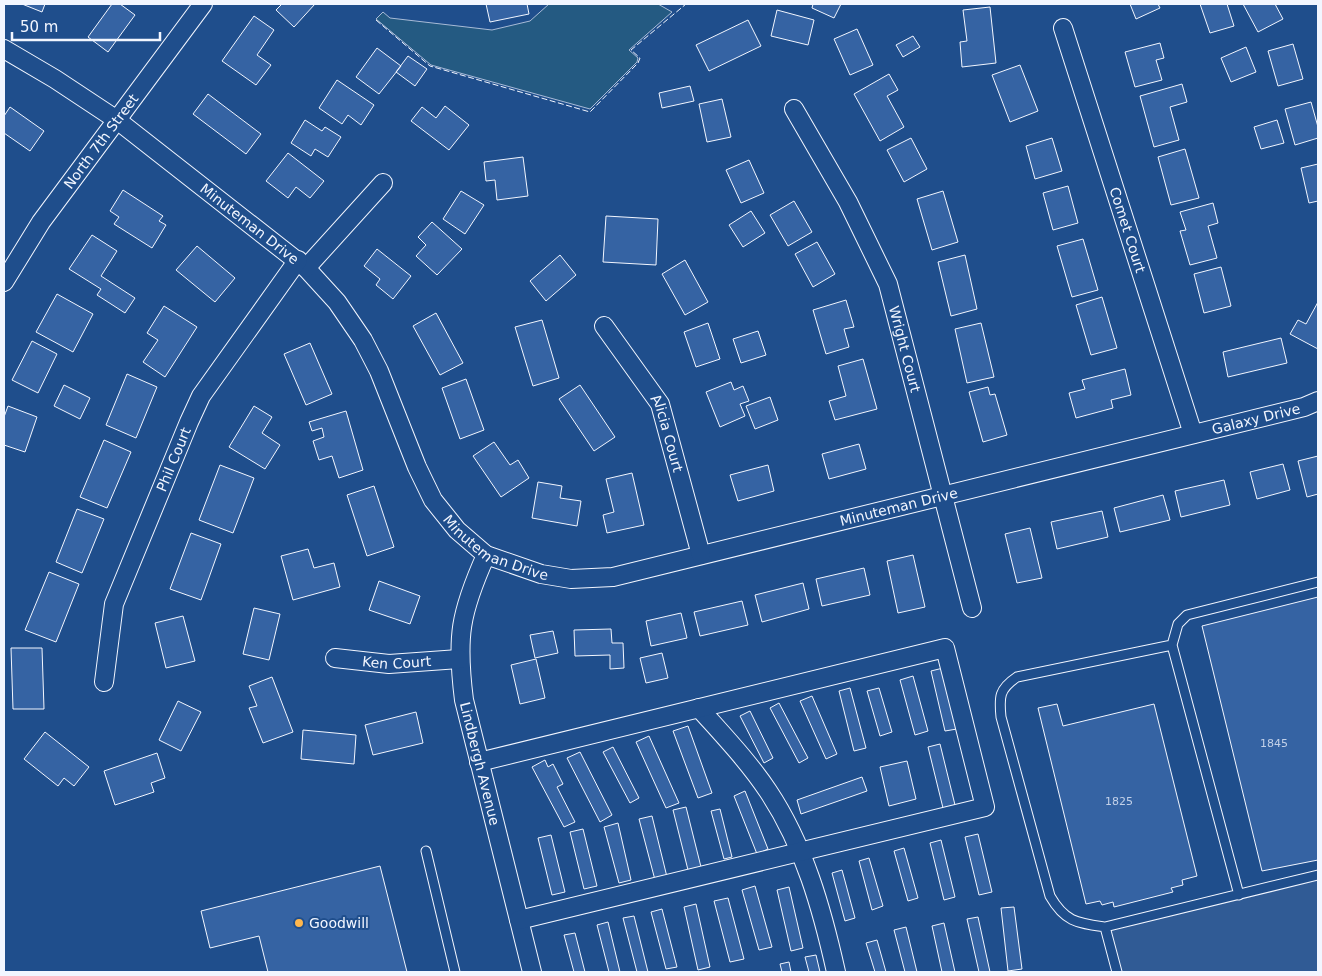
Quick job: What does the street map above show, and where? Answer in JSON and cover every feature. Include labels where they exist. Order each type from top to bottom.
[{"type":"street","name":"North 7th Street","points":[[4,282],[42,222],[203,4]]},
{"type":"street","name":"Comet Court","points":[[1063,28],[1193,434]]},
{"type":"street","name":"Minuteman Drive","points":[[4,49],[55,79],[117,120],[302,264],[337,302],[363,340],[379,371],[417,467],[433,500],[457,530],[486,555],[540,574],[571,579],[613,577],[944,497],[1193,434]]},
{"type":"street","name":"Wright Court","points":[[794,109],[848,202],[888,284],[972,608]]},
{"type":"street","name":"Phil Court","points":[[104,682],[114,604],[201,396],[302,264],[383,183]]},
{"type":"street","name":"Alicia Court","points":[[604,326],[660,404],[701,555]]},
{"type":"street","name":"Galaxy Drive","points":[[1193,434],[1304,407],[1318,401]]},
{"type":"street","name":"Lindbergh Avenue","points":[[486,555],[470,589],[462,618],[459,659],[464,700],[519,920],[529,972]]},
{"type":"street","points":[[479,762],[945,648],[985,807],[519,920]]},
{"type":"street","name":"Ken Court","points":[[335,658],[389,664],[459,659]]},
{"type":"street","points":[[699,708],[768,790],[801,852],[828,934],[836,972]]},
{"type":"lane","points":[[1239,894],[1172,645],[1178,624],[1187,615],[1318,582]]},
{"type":"lane","points":[[1172,645],[1017,677],[1005,685],[999,698],[1001,717],[1050,896],[1058,911],[1076,923],[1105,927],[1318,876]]},
{"type":"lane","points":[[426,851],[455,972]]},
{"type":"lane","points":[[1105,927],[1117,972]]},
{"type":"shaded area","points":[[549,4],[658,4],[672,12],[629,50],[638,58],[637,62],[590,109],[431,65],[376,19],[383,12],[390,18],[492,30],[530,21]]},
{"type":"shaded area","points":[[1318,875],[1318,972],[1117,972],[1105,927]]},
{"type":"building","points":[[22,4],[45,4],[42,12]]},
{"type":"building","points":[[112,4],[120,4],[135,15],[108,52],[88,37]]},
{"type":"building","points":[[282,4],[315,4],[294,27],[276,10]]},
{"type":"building","points":[[486,4],[527,4],[529,14],[490,22]]},
{"type":"building","points":[[813,4],[841,4],[834,18],[812,8]]},
{"type":"building","points":[[1130,4],[1158,4],[1160,8],[1136,19]]},
{"type":"building","points":[[1200,4],[1227,4],[1234,26],[1210,33]]},
{"type":"building","points":[[1243,4],[1275,4],[1283,19],[1258,32]]},
{"type":"building","points":[[990,7],[996,63],[962,67],[960,42],[967,41],[963,10]]},
{"type":"building","points":[[777,10],[814,20],[808,45],[771,36]]},
{"type":"building","points":[[254,16],[274,30],[257,55],[271,65],[256,85],[222,61]]},
{"type":"building","points":[[748,20],[761,46],[709,71],[696,45]]},
{"type":"building","points":[[857,29],[873,65],[850,75],[834,39]]},
{"type":"building","points":[[913,36],[920,47],[903,57],[896,45]]},
{"type":"building","points":[[1160,43],[1164,58],[1156,60],[1162,80],[1135,87],[1125,52]]},
{"type":"building","points":[[1293,44],[1303,79],[1278,86],[1268,51]]},
{"type":"building","points":[[1246,47],[1256,72],[1231,82],[1221,58]]},
{"type":"building","points":[[377,48],[401,66],[379,94],[356,77]]},
{"type":"building","points":[[408,56],[427,69],[415,86],[396,72]]},
{"type":"building","points":[[1020,65],[1038,111],[1010,122],[992,75]]},
{"type":"building","points":[[889,74],[898,90],[887,96],[904,127],[880,141],[854,94]]},
{"type":"building","points":[[337,80],[374,105],[361,125],[348,115],[342,124],[319,108]]},
{"type":"building","points":[[1182,84],[1187,102],[1170,107],[1179,140],[1154,147],[1140,96]]},
{"type":"building","points":[[690,86],[694,101],[662,108],[659,93]]},
{"type":"building","points":[[208,94],[261,134],[246,154],[193,114]]},
{"type":"building","points":[[722,99],[731,137],[707,142],[699,104]]},
{"type":"building","points":[[1311,102],[1318,127],[1318,138],[1295,145],[1285,109]]},
{"type":"building","points":[[445,106],[469,125],[449,150],[411,121],[422,107],[436,118]]},
{"type":"building","points":[[10,107],[44,131],[30,151],[4,133],[4,116]]},
{"type":"building","points":[[305,120],[322,131],[325,127],[341,137],[328,157],[315,149],[311,156],[291,143]]},
{"type":"building","points":[[1277,120],[1284,143],[1261,149],[1254,127]]},
{"type":"building","points":[[911,138],[927,169],[904,182],[887,150]]},
{"type":"building","points":[[1052,138],[1062,171],[1035,179],[1026,146]]},
{"type":"building","points":[[1185,149],[1199,198],[1171,205],[1158,157]]},
{"type":"building","points":[[288,153],[324,181],[310,198],[296,187],[288,198],[266,181]]},
{"type":"building","points":[[523,157],[528,196],[497,200],[495,180],[486,181],[484,162]]},
{"type":"building","points":[[749,160],[764,193],[741,203],[726,170]]},
{"type":"building","points":[[1318,164],[1318,201],[1309,203],[1301,168]]},
{"type":"building","points":[[1068,186],[1078,223],[1053,230],[1043,193]]},
{"type":"building","points":[[123,190],[163,216],[159,221],[166,225],[152,248],[114,224],[119,217],[110,211]]},
{"type":"building","points":[[461,191],[484,205],[465,234],[443,219]]},
{"type":"building","points":[[943,191],[958,242],[932,250],[917,199]]},
{"type":"building","points":[[794,201],[812,232],[788,246],[770,215]]},
{"type":"building","points":[[1213,203],[1218,223],[1208,226],[1217,258],[1190,265],[1180,231],[1186,230],[1180,212]]},
{"type":"building","points":[[751,211],[765,233],[743,247],[729,225]]},
{"type":"building","points":[[606,216],[658,219],[656,265],[603,262]]},
{"type":"building","points":[[432,222],[462,249],[437,275],[416,256],[426,245],[418,237]]},
{"type":"building","points":[[92,235],[117,251],[101,276],[135,298],[125,313],[97,295],[101,289],[69,269]]},
{"type":"building","points":[[1083,239],[1098,290],[1072,297],[1057,246]]},
{"type":"building","points":[[817,242],[835,274],[813,287],[795,254]]},
{"type":"building","points":[[197,246],[235,278],[215,302],[176,270]]},
{"type":"building","points":[[377,249],[411,276],[393,299],[376,285],[380,279],[364,266]]},
{"type":"building","points":[[560,255],[576,275],[546,301],[530,281]]},
{"type":"building","points":[[965,255],[977,309],[951,316],[938,262]]},
{"type":"building","points":[[685,260],[708,302],[685,315],[662,274]]},
{"type":"building","points":[[1221,267],[1231,306],[1204,313],[1194,274]]},
{"type":"building","points":[[57,294],[93,314],[73,352],[36,332]]},
{"type":"building","points":[[1102,297],[1117,348],[1091,355],[1076,305]]},
{"type":"building","points":[[846,300],[854,327],[844,329],[849,347],[826,354],[813,310]]},
{"type":"building","points":[[1318,302],[1318,349],[1290,334],[1298,320],[1306,324]]},
{"type":"building","points":[[164,306],[197,327],[165,377],[143,362],[158,340],[147,333]]},
{"type":"building","points":[[436,313],[463,363],[440,375],[413,326]]},
{"type":"building","points":[[542,320],[559,378],[533,386],[515,327]]},
{"type":"building","points":[[708,323],[720,359],[696,367],[684,332]]},
{"type":"building","points":[[981,323],[994,377],[967,383],[955,329]]},
{"type":"building","points":[[758,331],[766,355],[741,363],[733,339]]},
{"type":"building","points":[[1281,338],[1287,363],[1228,377],[1223,352]]},
{"type":"building","points":[[32,341],[57,354],[38,393],[12,380]]},
{"type":"building","points":[[310,343],[332,394],[306,405],[284,354]]},
{"type":"building","points":[[863,359],[877,409],[835,420],[829,401],[846,396],[838,366]]},
{"type":"building","points":[[1125,369],[1131,395],[1111,400],[1113,408],[1076,418],[1069,393],[1085,389],[1082,380]]},
{"type":"building","points":[[127,374],[157,387],[136,438],[106,425]]},
{"type":"building","points":[[466,379],[484,430],[460,439],[442,388]]},
{"type":"building","points":[[731,382],[734,390],[743,386],[749,401],[740,404],[745,416],[720,427],[706,392]]},
{"type":"building","points":[[64,385],[90,398],[80,419],[54,406]]},
{"type":"building","points":[[580,385],[615,437],[594,451],[559,399]]},
{"type":"building","points":[[988,387],[990,395],[995,394],[1007,435],[983,442],[969,392]]},
{"type":"building","points":[[770,397],[778,420],[755,429],[746,406]]},
{"type":"building","points":[[8,406],[37,417],[25,452],[4,445],[4,417]]},
{"type":"building","points":[[254,406],[272,417],[262,433],[280,445],[265,469],[229,447]]},
{"type":"building","points":[[346,411],[363,470],[339,478],[332,456],[319,460],[313,441],[324,437],[322,428],[312,431],[309,422]]},
{"type":"building","points":[[104,440],[131,452],[107,508],[80,497]]},
{"type":"building","points":[[494,442],[510,465],[518,460],[529,478],[501,497],[473,456]]},
{"type":"building","points":[[859,444],[866,469],[829,479],[822,454]]},
{"type":"building","points":[[1318,456],[1318,494],[1307,497],[1298,461]]},
{"type":"building","points":[[1283,464],[1290,490],[1257,499],[1250,472]]},
{"type":"building","points":[[220,465],[254,478],[233,533],[199,520]]},
{"type":"building","points":[[768,465],[774,491],[738,501],[730,475]]},
{"type":"building","points":[[632,473],[644,525],[607,533],[603,515],[614,512],[606,479]]},
{"type":"building","points":[[1224,480],[1230,505],[1181,517],[1175,491]]},
{"type":"building","points":[[538,482],[562,486],[560,498],[581,501],[577,526],[532,518]]},
{"type":"building","points":[[374,486],[394,547],[367,556],[347,495]]},
{"type":"building","points":[[1163,495],[1170,520],[1120,532],[1114,508]]},
{"type":"building","points":[[77,509],[104,519],[82,573],[56,562]]},
{"type":"building","points":[[1102,511],[1108,537],[1057,549],[1051,522]]},
{"type":"building","points":[[1030,528],[1042,578],[1017,583],[1005,534]]},
{"type":"building","points":[[191,533],[221,544],[201,600],[170,589]]},
{"type":"building","points":[[308,549],[314,568],[334,563],[340,587],[293,600],[281,556]]},
{"type":"building","points":[[913,555],[925,607],[898,613],[887,561]]},
{"type":"building","points":[[864,568],[870,595],[822,606],[816,579]]},
{"type":"building","points":[[49,572],[79,584],[56,642],[25,630]]},
{"type":"building","points":[[379,581],[420,596],[410,624],[369,610]]},
{"type":"building","points":[[803,583],[809,609],[762,622],[755,595]]},
{"type":"building","points":[[1318,597],[1318,860],[1262,871],[1202,626]]},
{"type":"building","points":[[742,601],[748,625],[700,636],[694,612]]},
{"type":"building","points":[[254,608],[280,614],[269,660],[243,654]]},
{"type":"building","points":[[681,613],[687,638],[651,646],[646,621]]},
{"type":"building","points":[[183,616],[195,661],[166,668],[155,623]]},
{"type":"building","points":[[611,629],[612,643],[623,643],[624,668],[610,669],[610,655],[575,656],[574,630]]},
{"type":"building","points":[[553,631],[558,653],[535,658],[530,635]]},
{"type":"building","points":[[11,648],[42,648],[44,709],[13,709]]},
{"type":"building","points":[[662,653],[668,678],[646,683],[640,658]]},
{"type":"building","points":[[536,659],[545,698],[520,704],[511,665]]},
{"type":"building","points":[[943,668],[957,729],[945,731],[931,671]]},
{"type":"building","points":[[913,676],[928,731],[915,735],[900,680]]},
{"type":"building","points":[[272,677],[293,732],[263,743],[249,708],[257,706],[249,686]]},
{"type":"building","points":[[850,688],[866,748],[854,751],[839,691]]},
{"type":"building","points":[[879,688],[892,732],[880,736],[867,691]]},
{"type":"building","points":[[812,696],[837,754],[826,759],[800,701]]},
{"type":"building","points":[[178,701],[201,712],[181,751],[159,740]]},
{"type":"building","points":[[779,703],[808,758],[799,763],[770,708]]},
{"type":"building","points":[[1057,704],[1063,726],[1154,704],[1197,876],[1182,880],[1183,885],[1171,888],[1173,892],[1114,907],[1113,902],[1102,905],[1100,901],[1086,904],[1038,708]]},
{"type":"building","points":[[750,711],[773,758],[764,763],[740,716]]},
{"type":"building","points":[[416,712],[423,743],[373,755],[365,725]]},
{"type":"building","points":[[688,726],[712,793],[698,798],[673,731]]},
{"type":"building","points":[[303,730],[356,735],[354,764],[301,759]]},
{"type":"building","points":[[45,732],[89,767],[74,786],[64,778],[58,786],[24,759]]},
{"type":"building","points":[[649,736],[679,803],[666,808],[636,742]]},
{"type":"building","points":[[940,744],[955,805],[943,808],[928,747]]},
{"type":"building","points":[[613,747],[639,798],[630,803],[603,752]]},
{"type":"building","points":[[580,752],[612,815],[600,822],[567,758]]},
{"type":"building","points":[[157,753],[165,778],[151,783],[154,792],[115,805],[104,771]]},
{"type":"building","points":[[545,760],[548,767],[553,764],[563,784],[557,787],[575,822],[564,827],[532,767]]},
{"type":"building","points":[[907,761],[916,799],[889,806],[880,767]]},
{"type":"building","points":[[862,777],[867,791],[801,814],[797,800]]},
{"type":"building","points":[[745,791],[768,849],[757,854],[734,796]]},
{"type":"building","points":[[686,807],[701,867],[688,870],[673,810]]},
{"type":"building","points":[[720,809],[732,857],[724,859],[711,811]]},
{"type":"building","points":[[652,816],[667,877],[655,880],[639,819]]},
{"type":"building","points":[[618,823],[631,880],[619,883],[604,827]]},
{"type":"building","points":[[583,829],[597,886],[584,889],[570,832]]},
{"type":"building","points":[[978,834],[992,892],[979,895],[965,837]]},
{"type":"building","points":[[551,835],[565,892],[552,895],[538,838]]},
{"type":"building","points":[[941,840],[955,897],[944,900],[930,843]]},
{"type":"building","points":[[904,848],[918,898],[908,901],[894,851]]},
{"type":"building","points":[[869,858],[883,906],[872,910],[859,861]]},
{"type":"building","name":"Goodwill","points":[[380,866],[407,972],[268,972],[259,936],[210,948],[201,911]]},
{"type":"building","points":[[842,870],[855,918],[845,921],[832,873]]},
{"type":"building","points":[[755,886],[772,947],[759,950],[742,890]]},
{"type":"building","points":[[789,887],[803,948],[791,951],[777,890]]},
{"type":"building","points":[[728,898],[744,959],[730,962],[714,901]]},
{"type":"building","points":[[696,904],[710,967],[698,970],[684,907]]},
{"type":"building","points":[[1014,907],[1022,969],[1008,971],[1001,908]]},
{"type":"building","points":[[662,909],[677,967],[666,969],[651,912]]},
{"type":"building","points":[[634,916],[648,972],[637,972],[623,918]]},
{"type":"building","points":[[978,917],[990,972],[979,972],[967,919]]},
{"type":"building","points":[[608,922],[620,972],[609,972],[597,925]]},
{"type":"building","points":[[944,923],[955,972],[942,972],[932,926]]},
{"type":"building","points":[[906,927],[917,972],[905,972],[894,930]]},
{"type":"building","points":[[575,933],[585,972],[574,972],[564,935]]},
{"type":"building","points":[[877,940],[886,972],[875,972],[866,943]]},
{"type":"building","points":[[816,955],[820,972],[809,972],[805,957]]},
{"type":"building","points":[[789,962],[791,972],[782,972],[780,964]]},
{"type":"fence","points":[[376,20],[430,66],[590,112],[638,63],[640,58],[631,50],[686,4]]},
{"type":"place","name":"Goodwill","points":[[299,923]]}]
